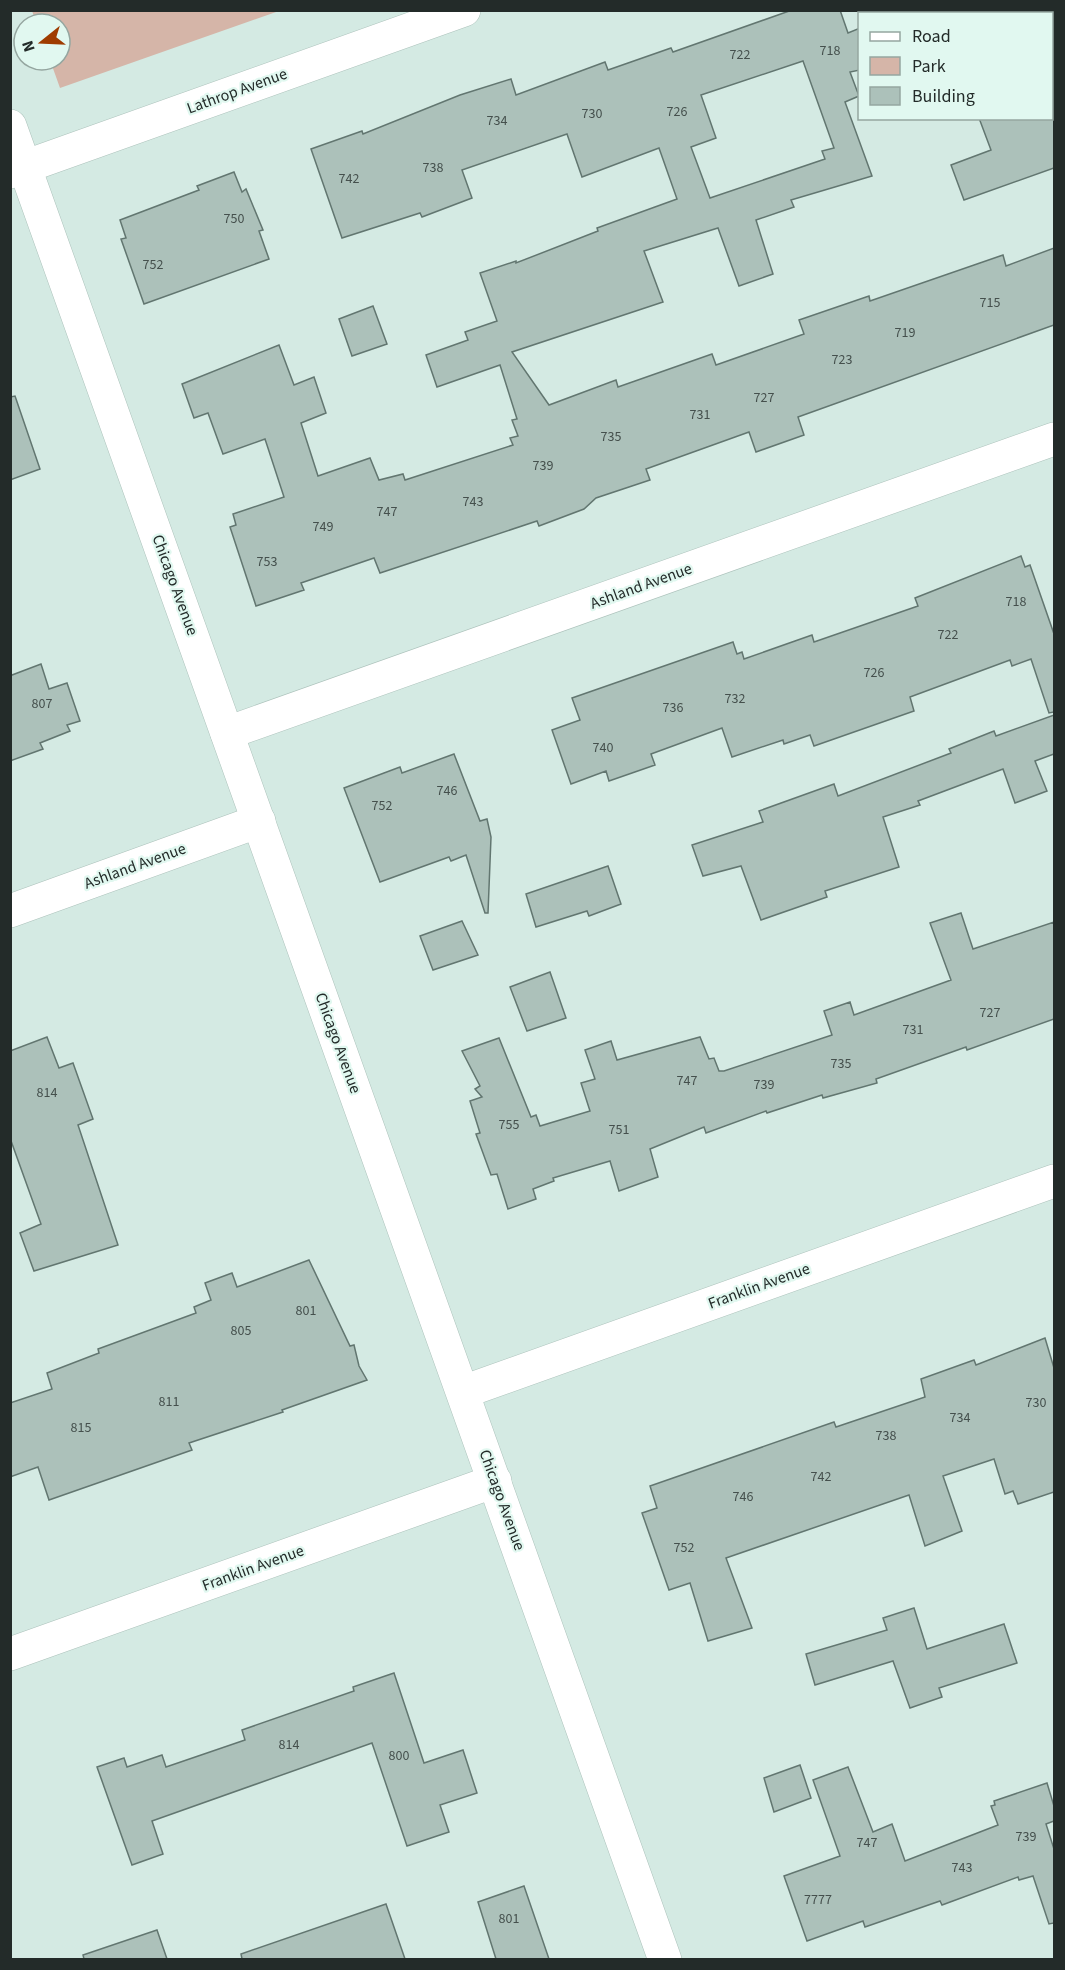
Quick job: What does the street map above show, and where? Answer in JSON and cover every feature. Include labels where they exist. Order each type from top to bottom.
[{"type":"street","name":"Lathrop Avenue","points":[[18,169],[464,10]]},
{"type":"street","name":"Chicago Avenue","points":[[10,126],[18,169],[259,821],[665,1959]]},
{"type":"street","name":"Ashland Avenue","points":[[227,733],[1054,439]]},
{"type":"street","name":"Ashland Avenue","points":[[10,910],[259,821]]},
{"type":"street","name":"Franklin Avenue","points":[[463,1392],[1054,1181]]},
{"type":"street","name":"Franklin Avenue","points":[[10,1654],[495,1481]]},
{"type":"green space","points":[[32,10],[279,11],[60,88],[54,72],[72,72],[72,12],[33,12]]},
{"type":"building","points":[[792,10],[840,10],[848,33],[858,29],[858,70],[850,72],[858,96],[845,102],[872,176],[791,200],[794,207],[756,220],[773,274],[739,286],[718,228],[644,251],[663,302],[512,352],[549,405],[616,380],[618,387],[712,354],[716,365],[804,334],[799,320],[869,296],[870,301],[1003,255],[1006,266],[1054,248],[1054,325],[798,417],[804,435],[756,452],[749,432],[646,469],[650,480],[596,498],[584,509],[539,526],[537,521],[380,573],[374,558],[301,583],[304,590],[256,606],[230,527],[236,525],[233,514],[284,497],[265,439],[223,454],[208,413],[194,418],[182,384],[279,345],[294,385],[314,377],[326,413],[301,423],[318,476],[370,458],[379,480],[403,474],[405,480],[513,445],[510,438],[518,436],[512,420],[517,419],[500,365],[437,387],[426,355],[468,340],[465,332],[497,321],[480,273],[516,261],[516,263],[598,231],[597,228],[677,199],[659,148],[582,177],[567,134],[462,170],[472,198],[422,217],[420,213],[342,238],[311,149],[362,131],[363,134],[460,95],[511,79],[516,95],[605,62],[608,70],[671,48],[673,52]],"holes":[[[803,61],[834,148],[822,151],[825,159],[710,198],[691,147],[716,138],[701,95]]]},
{"type":"building","points":[[1054,118],[1054,168],[964,200],[951,165],[991,150],[980,120],[1053,120]]},
{"type":"building","points":[[234,172],[242,192],[246,189],[263,230],[259,231],[269,259],[144,304],[121,239],[126,238],[120,220],[199,190],[197,186]]},
{"type":"building","points":[[373,306],[387,344],[352,356],[339,319]]},
{"type":"building","points":[[15,396],[40,469],[10,480],[10,397]]},
{"type":"building","points":[[1021,556],[1025,567],[1030,565],[1054,634],[1054,712],[1049,713],[1031,659],[1012,666],[1010,660],[910,697],[914,711],[814,746],[810,735],[784,744],[783,740],[732,757],[722,728],[651,754],[655,765],[609,781],[606,771],[571,784],[552,730],[580,720],[572,698],[733,642],[737,654],[742,652],[744,659],[812,635],[814,642],[918,606],[915,598]]},
{"type":"building","points":[[41,664],[49,689],[67,683],[80,721],[67,725],[70,731],[40,743],[43,749],[10,761],[10,672],[12,675]]},
{"type":"building","points":[[1054,715],[1054,754],[1035,761],[1047,791],[1015,803],[1003,769],[918,801],[920,805],[883,817],[899,867],[825,891],[827,897],[761,920],[741,866],[703,876],[692,845],[763,822],[759,811],[834,784],[838,796],[951,753],[949,749],[994,731],[996,736]]},
{"type":"building","points":[[454,754],[480,821],[487,819],[491,837],[488,913],[485,913],[466,855],[451,861],[449,857],[380,882],[344,788],[400,767],[402,773]]},
{"type":"building","points":[[608,866],[621,904],[589,916],[587,911],[536,927],[526,894]]},
{"type":"building","points":[[961,913],[973,949],[1054,922],[1054,1019],[876,1079],[877,1083],[823,1098],[822,1095],[767,1113],[766,1111],[706,1133],[704,1127],[650,1149],[658,1177],[619,1191],[610,1161],[553,1178],[554,1181],[533,1189],[536,1199],[508,1209],[497,1174],[491,1175],[476,1134],[480,1133],[470,1101],[482,1097],[475,1089],[480,1086],[462,1051],[499,1038],[531,1117],[536,1115],[540,1126],[590,1111],[581,1083],[595,1079],[585,1050],[611,1041],[617,1060],[700,1037],[709,1059],[714,1058],[719,1071],[724,1071],[832,1035],[824,1011],[850,1002],[854,1015],[951,980],[930,923]]},
{"type":"building","points":[[462,921],[478,955],[433,970],[420,936]]},
{"type":"building","points":[[550,972],[566,1018],[527,1031],[510,987]]},
{"type":"building","points":[[47,1037],[59,1068],[73,1063],[93,1119],[78,1125],[118,1245],[34,1271],[20,1233],[41,1224],[10,1138],[10,1051]]},
{"type":"building","points":[[309,1260],[350,1346],[354,1345],[359,1366],[367,1380],[282,1410],[283,1412],[189,1443],[192,1450],[49,1500],[38,1467],[10,1477],[10,1403],[52,1389],[47,1373],[99,1353],[98,1349],[196,1313],[194,1307],[211,1300],[205,1283],[232,1273],[237,1287]]},
{"type":"building","points":[[1045,1338],[1054,1368],[1054,1492],[1018,1504],[1013,1491],[1005,1494],[994,1459],[943,1476],[962,1531],[925,1546],[909,1495],[726,1558],[752,1628],[708,1641],[690,1583],[669,1590],[642,1513],[657,1508],[650,1486],[834,1422],[836,1427],[925,1397],[921,1379],[974,1360],[976,1365]]},
{"type":"building","points":[[914,1608],[927,1649],[1004,1624],[1017,1663],[939,1688],[942,1697],[910,1708],[893,1661],[815,1685],[806,1654],[887,1630],[883,1618]]},
{"type":"building","points":[[394,1673],[424,1763],[463,1750],[477,1793],[440,1805],[449,1832],[407,1846],[372,1743],[152,1821],[163,1854],[132,1865],[97,1767],[124,1758],[127,1767],[162,1755],[166,1767],[245,1740],[242,1730],[354,1691],[353,1687]]},
{"type":"building","points":[[800,1765],[811,1798],[774,1812],[764,1778]]},
{"type":"building","points":[[848,1767],[873,1832],[892,1824],[905,1861],[998,1825],[991,1806],[995,1805],[994,1801],[1047,1783],[1054,1806],[1054,1821],[1046,1824],[1054,1849],[1054,1923],[1049,1924],[1033,1876],[1019,1880],[1018,1877],[942,1905],[940,1901],[865,1927],[863,1921],[807,1941],[784,1876],[840,1856],[813,1780]]},
{"type":"building","points":[[524,1886],[549,1959],[496,1959],[478,1902]]},
{"type":"building","points":[[386,1904],[405,1959],[242,1959],[241,1954]]},
{"type":"building","points":[[157,1930],[167,1959],[84,1959],[83,1955]]}]
